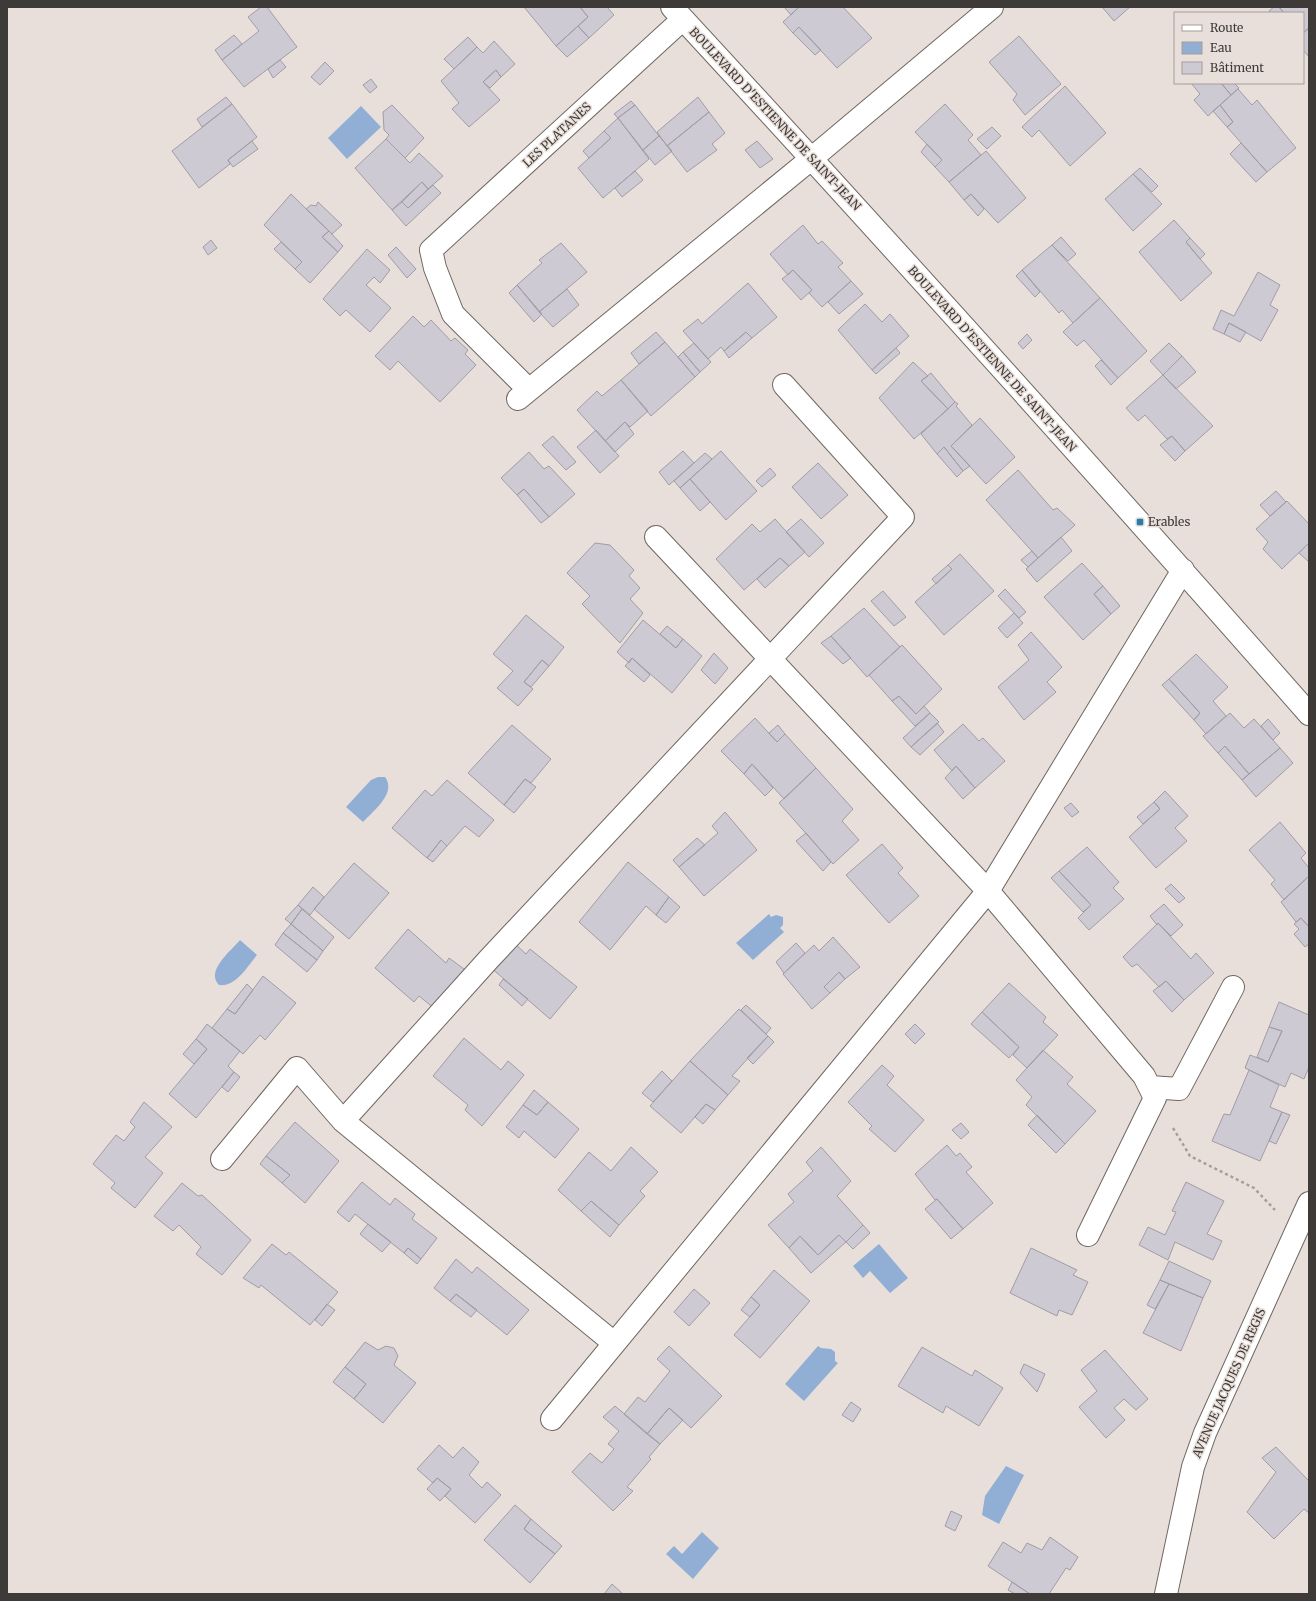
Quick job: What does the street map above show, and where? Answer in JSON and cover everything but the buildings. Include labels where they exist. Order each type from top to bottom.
[{"type":"street","points":[[812,159],[992,7]]},
{"type":"street","name":"BOULEVARD D'ESTIENNE DE SAINT-JEAN","points":[[677,13],[812,159],[1183,570],[1309,714]]},
{"type":"street","name":"LES PLATANES","points":[[677,13],[431,250],[435,268],[453,314],[523,395],[812,159]]},
{"type":"street","points":[[343,1121],[489,959],[904,517],[784,385]]},
{"type":"street","points":[[656,537],[988,891],[1144,1076],[1153,1092]]},
{"type":"street","points":[[552,1419],[988,891],[1183,570]]},
{"type":"street","points":[[1153,1092],[1179,1089],[1233,987]]},
{"type":"street","points":[[222,1159],[297,1068],[343,1121],[614,1343]]},
{"type":"street","points":[[1088,1236],[1153,1092]]},
{"type":"street","name":"AVENUE JACQUES DE REGIS","points":[[1166,1594],[1193,1467],[1204,1433],[1309,1203]]},
{"type":"path","points":[[1153,1092],[1190,1156],[1254,1188],[1275,1210],[1300,1224]]},
{"type":"water","points":[[361,106],[381,127],[347,159],[328,138]]},
{"type":"water","points":[[378,777],[385,777],[388,783],[386,795],[378,807],[363,822],[346,807],[371,780]]},
{"type":"water","points":[[769,914],[771,917],[776,915],[783,917],[783,925],[780,928],[784,932],[753,960],[736,943]]},
{"type":"water","points":[[240,940],[257,955],[236,980],[225,985],[219,985],[215,974],[217,968],[221,961]]},
{"type":"water","points":[[879,1244],[908,1278],[890,1293],[870,1271],[863,1278],[853,1266]]},
{"type":"water","points":[[818,1346],[821,1348],[831,1349],[835,1352],[835,1361],[838,1363],[804,1401],[785,1384]]},
{"type":"water","points":[[1006,1466],[1024,1475],[999,1524],[982,1515],[985,1496]]},
{"type":"water","points":[[702,1532],[719,1548],[693,1579],[666,1554],[674,1546],[682,1554]]},
{"type":"place","name":"Erables","points":[[1140,522]]}]
